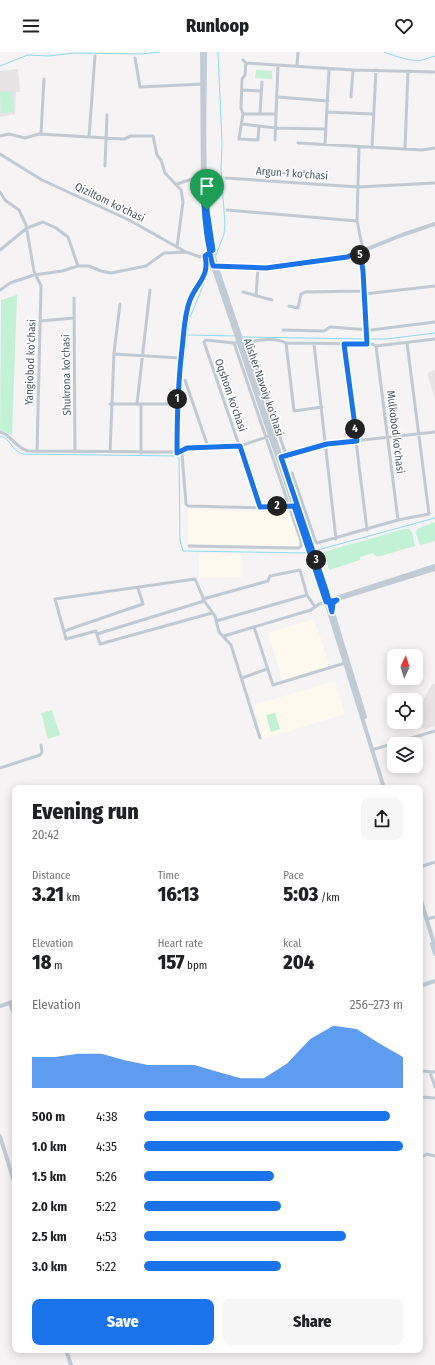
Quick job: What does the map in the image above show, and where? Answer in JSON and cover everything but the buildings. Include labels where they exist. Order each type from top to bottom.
[{"type":"main road","name":"Alisher Navoiy ko'chasi","points":[[203,52],[204,218],[211,251],[240,342],[282,457],[312,556],[332,612],[384,785]]},
{"type":"main road","points":[[214,262],[258,268],[347,257],[435,224]]},
{"type":"main road","name":"Alisher Navoiy ko'chasi","points":[[312,556],[326,592],[345,663],[375,749],[384,785]]},
{"type":"main road","points":[[328,601],[435,566]]},
{"type":"main road","points":[[332,612],[333,603],[336,598],[435,569]]},
{"type":"main road","points":[[326,592],[336,598]]},
{"type":"main road","points":[[423,906],[435,947]]},
{"type":"main road","points":[[423,916],[435,954]]},
{"type":"main road","points":[[423,985],[435,981]]},
{"type":"main road","points":[[0,1006],[10,1003]]},
{"type":"main road","points":[[0,1136],[12,1175]]},
{"type":"main road","points":[[67,1353],[71,1365]]},
{"type":"street","points":[[298,52],[298,66]]},
{"type":"street","points":[[89,137],[95,56]]},
{"type":"street","points":[[135,58],[140,87],[203,84]]},
{"type":"street","points":[[243,60],[246,63],[329,69],[435,72]]},
{"type":"street","points":[[246,63],[242,90],[242,124],[240,139],[258,140],[259,126]]},
{"type":"street","points":[[275,140],[278,97],[278,65]]},
{"type":"street","points":[[325,144],[329,69]]},
{"type":"street","points":[[351,97],[353,70]]},
{"type":"street","points":[[372,148],[376,70]]},
{"type":"street","points":[[405,148],[408,71]]},
{"type":"street","points":[[41,134],[44,79]]},
{"type":"street","points":[[260,114],[262,82]]},
{"type":"street","points":[[242,90],[261,91]]},
{"type":"street","points":[[278,97],[328,101]]},
{"type":"street","points":[[327,112],[373,114]]},
{"type":"street","points":[[242,114],[276,114]]},
{"type":"street","points":[[105,166],[107,115]]},
{"type":"street","points":[[242,124],[276,128],[326,129]]},
{"type":"street","points":[[0,136],[9,134],[25,138],[41,134],[124,139],[131,136],[153,136],[157,156],[161,160],[165,172],[169,179],[177,184],[181,190],[183,202],[177,247]]},
{"type":"street","points":[[298,143],[422,150],[435,148]]},
{"type":"street","points":[[359,146],[357,221],[361,251],[367,342]]},
{"type":"street","name":"Qiziltom ko'chasi","points":[[0,154],[42,180],[129,220],[186,252],[200,257],[205,256]]},
{"type":"street","points":[[177,184],[204,175]]},
{"type":"street","name":"Argun-1 ko'chasi","points":[[226,178],[358,187],[435,183]]},
{"type":"street","points":[[0,192],[5,200],[19,210],[27,228],[35,275]]},
{"type":"street","points":[[227,210],[357,221]]},
{"type":"street","points":[[0,250],[27,228],[43,222],[56,228],[68,237],[78,266]]},
{"type":"street","points":[[178,453],[177,397],[184,326],[190,301],[203,278],[207,265],[205,256],[211,251]]},
{"type":"street","points":[[0,290],[10,283],[35,275],[62,271],[78,266],[89,266],[101,272],[111,273],[146,266],[164,253],[186,252]]},
{"type":"street","points":[[256,296],[258,268]]},
{"type":"street","name":"Yangiobod ko'chasi","points":[[35,275],[41,286],[37,452]]},
{"type":"street","points":[[289,306],[298,308],[301,294],[305,292],[364,292],[435,286]]},
{"type":"street","points":[[141,453],[139,404],[142,356],[150,290]]},
{"type":"street","points":[[243,292],[272,300]]},
{"type":"street","name":"Shukrona ko'chasi","points":[[74,298],[75,452]]},
{"type":"street","points":[[110,452],[110,404],[120,304]]},
{"type":"street","points":[[40,321],[74,318]]},
{"type":"street","points":[[283,330],[324,331],[330,327],[371,330],[435,322]]},
{"type":"street","points":[[189,546],[299,548],[301,546],[301,541],[266,437],[240,342],[248,343],[280,340],[286,343],[344,344],[367,342],[376,346],[435,339]]},
{"type":"street","name":"Oqshom ko'chasi","points":[[240,342],[206,340],[204,342],[260,507]]},
{"type":"street","points":[[248,343],[282,457],[327,444],[420,435],[435,432]]},
{"type":"street","points":[[286,343],[294,411],[322,407]]},
{"type":"street","name":"Mulkobod ko'chasi","points":[[376,346],[398,520],[429,514],[407,343]]},
{"type":"street","points":[[314,344],[327,444],[336,539]]},
{"type":"street","points":[[344,344],[367,530]]},
{"type":"street","points":[[114,354],[181,358]]},
{"type":"street","points":[[185,380],[208,447]]},
{"type":"street","points":[[110,404],[172,404]]},
{"type":"street","points":[[0,432],[8,436],[19,448],[37,452],[141,453],[178,453],[187,448],[240,446],[274,434]]},
{"type":"street","points":[[178,453],[182,454],[186,504],[188,506],[260,507],[296,506],[302,503]]},
{"type":"street","points":[[292,473],[311,531],[317,543],[336,539],[398,520]]},
{"type":"street","points":[[301,541],[311,531]]},
{"type":"street","points":[[97,634],[268,581],[270,576],[300,570],[307,595],[315,607]]},
{"type":"street","points":[[212,613],[100,644],[96,631],[66,639],[55,599],[195,580],[212,613],[219,632],[232,645],[260,738]]},
{"type":"street","points":[[64,631],[143,604],[138,588]]},
{"type":"street","points":[[216,622],[307,595]]},
{"type":"street","points":[[224,636],[311,610],[328,601]]},
{"type":"street","points":[[254,628],[273,685],[345,663]]},
{"type":"street","points":[[242,678],[267,669]]},
{"type":"street","points":[[375,749],[435,731]]},
{"type":"street","points":[[0,768],[40,755],[42,752],[41,745]]},
{"type":"street","points":[[423,866],[435,862]]},
{"type":"street","points":[[427,919],[435,917]]},
{"type":"street","points":[[10,1003],[12,1009]]},
{"type":"street","points":[[423,1071],[435,1072]]},
{"type":"street","points":[[430,1072],[435,1087]]},
{"type":"street","points":[[423,1097],[435,1098]]},
{"type":"street","points":[[423,1156],[427,1154],[435,1156]]},
{"type":"shaded area","points":[[18,69],[20,92],[16,92],[15,114],[0,117],[0,71]]},
{"type":"shaded area","points":[[435,370],[435,399],[427,373]]},
{"type":"shaded area","points":[[188,509],[263,512],[264,509],[288,510],[300,545],[298,547],[188,544]]},
{"type":"shaded area","points":[[199,554],[242,554],[242,577],[199,578]]},
{"type":"shaded area","points":[[314,619],[330,666],[283,681],[268,633]]},
{"type":"shaded area","points":[[335,681],[345,714],[263,739],[253,705]]},
{"type":"shaded area","points":[[432,684],[435,684],[435,726],[425,729],[423,728],[423,700]]},
{"type":"green space","points":[[256,70],[272,71],[272,79],[255,78]]},
{"type":"green space","points":[[12,91],[14,112],[1,113],[0,92]]},
{"type":"green space","points":[[17,295],[12,436],[6,432],[0,431],[1,300]]},
{"type":"green space","points":[[435,522],[435,541],[420,545],[416,533],[417,529]]},
{"type":"green space","points":[[408,529],[412,532],[415,546],[377,557],[373,553],[360,557],[360,560],[329,570],[324,552]]},
{"type":"green space","points":[[52,710],[60,735],[48,739],[41,713]]},
{"type":"green space","points":[[275,713],[280,729],[271,732],[266,715]]},
{"type":"waterway","points":[[0,66],[28,55],[49,56],[74,53],[141,54],[160,52]]},
{"type":"waterway","points":[[216,255],[224,234],[225,224],[221,170],[222,143],[218,52]]},
{"type":"waterway","points":[[384,52],[418,61],[435,56]]},
{"type":"waterway","points":[[180,441],[182,381],[189,320],[211,266]]},
{"type":"waterway","points":[[368,339],[386,339],[435,333]]},
{"type":"waterway","points":[[188,335],[235,336]]},
{"type":"waterway","points":[[242,337],[365,339]]},
{"type":"waterway","points":[[0,436],[7,439],[16,451],[23,454],[177,456],[179,459],[180,540],[183,551],[307,553]]},
{"type":"waterway","points":[[314,551],[435,518]]},
{"type":"route","points":[[207,210],[206,175],[203,175],[204,218],[208,242],[210,252],[211,258],[213,266],[266,268],[347,257],[360,251],[368,340],[367,344],[344,344],[357,441],[327,444],[281,457],[326,590],[329,602],[332,612],[333,603],[337,600],[329,602],[326,602],[294,506],[260,507],[240,446],[187,448],[177,453],[177,397],[184,326],[190,301],[203,278],[207,265],[205,256],[210,252],[213,250],[207,210]]}]
